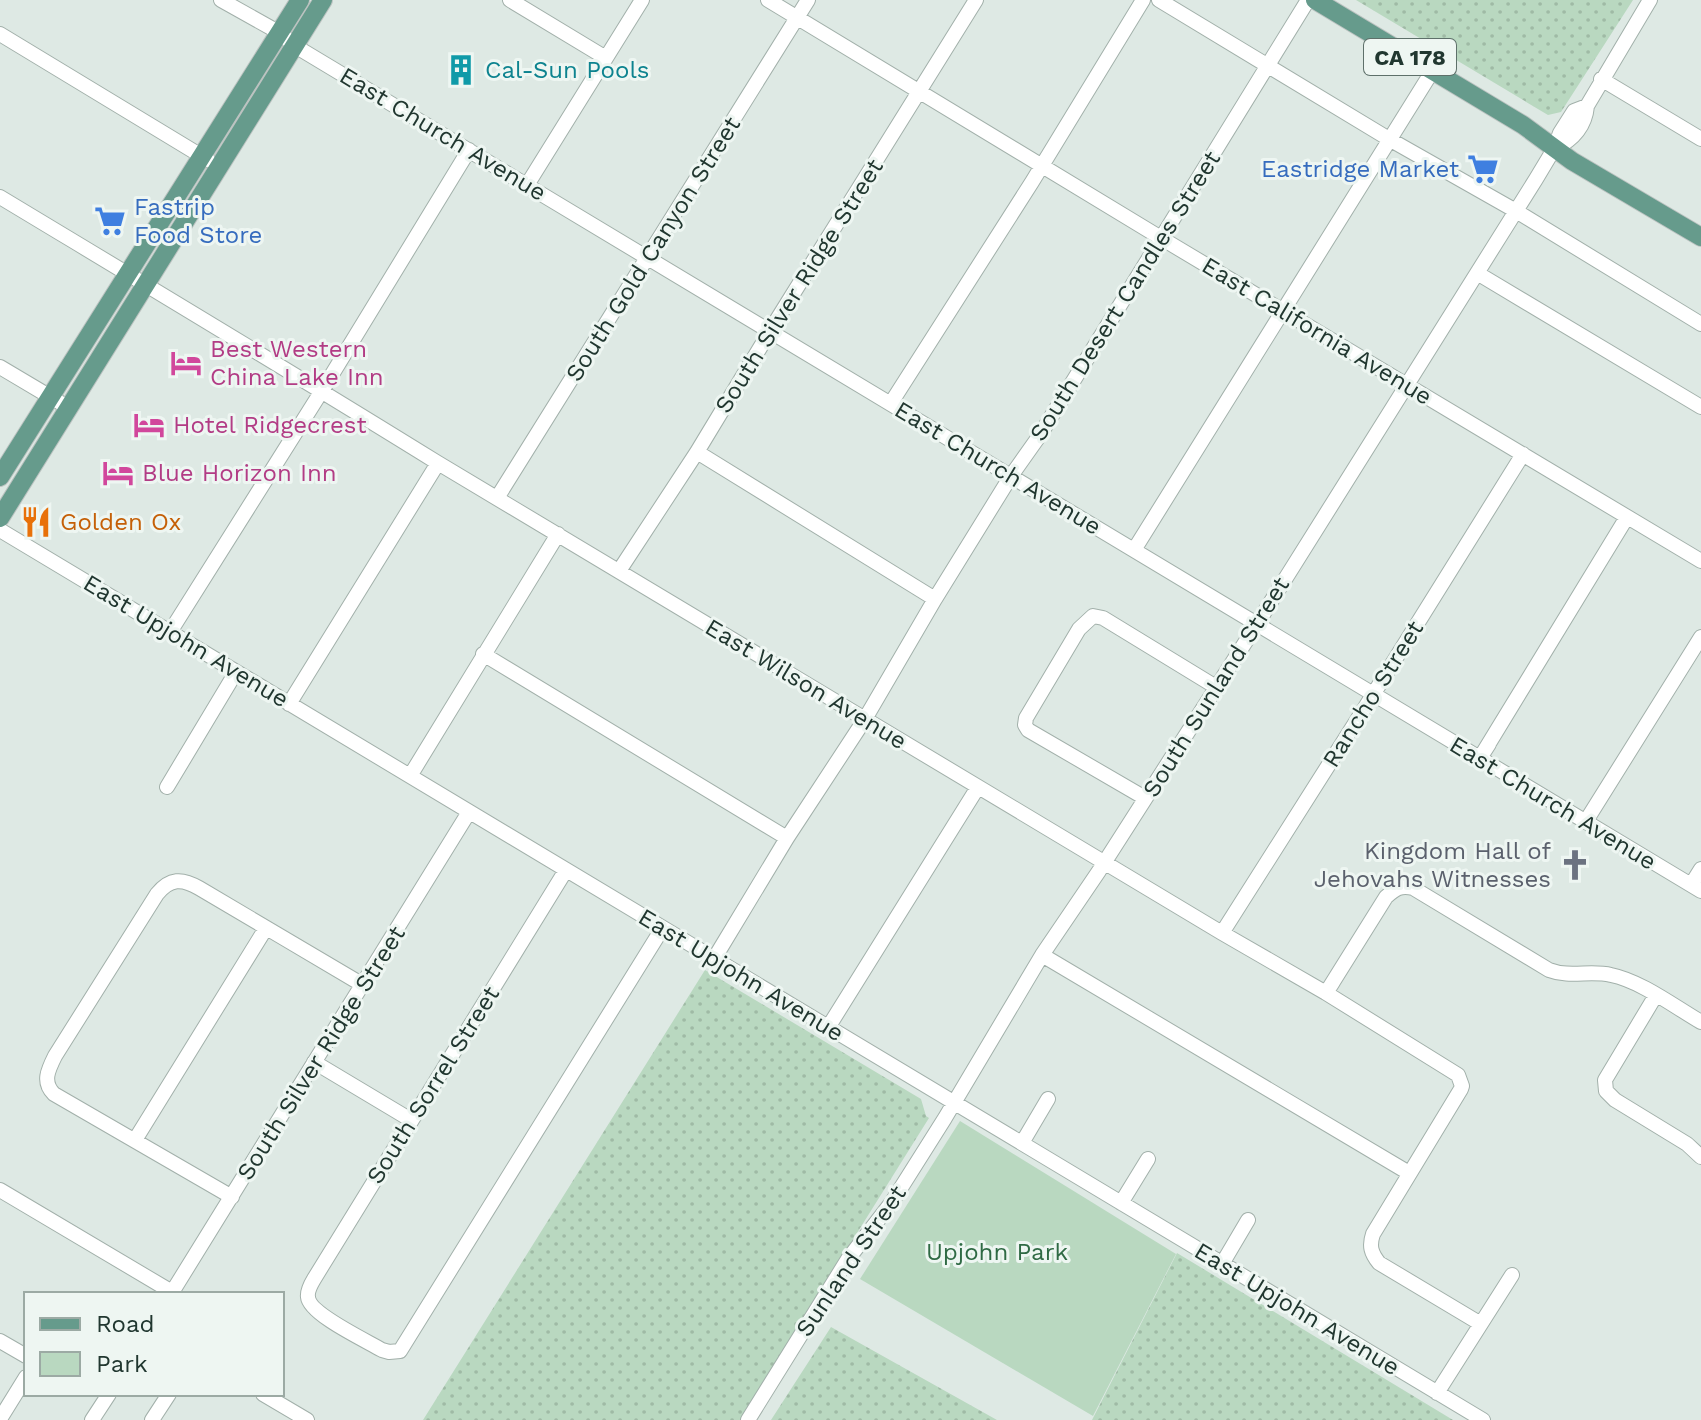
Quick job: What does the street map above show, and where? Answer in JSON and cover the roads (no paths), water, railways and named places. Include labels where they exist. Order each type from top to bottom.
[{"type":"main road","points":[[0,477],[300,0]]},
{"type":"main road","points":[[0,518],[323,0]]},
{"type":"main road","name":"CA 178","points":[[1315,0],[1701,237]]},
{"type":"street","name":"East Church Avenue","points":[[221,0],[1696,888]]},
{"type":"street","points":[[510,0],[606,58]]},
{"type":"street","points":[[527,185],[642,0]]},
{"type":"street","name":"East California Avenue","points":[[768,0],[1701,561]]},
{"type":"street","name":"South Gold Canyon Street","points":[[497,498],[808,0]]},
{"type":"street","name":"South Silver Ridge Street","points":[[619,571],[697,452],[976,0]]},
{"type":"street","points":[[891,403],[1143,0]]},
{"type":"street","points":[[1159,0],[1701,324]]},
{"type":"street","name":"South Desert Candles Street","points":[[714,959],[1308,0]]},
{"type":"street","points":[[1650,0],[1601,79],[1587,106],[1586,118],[1571,141],[1554,149],[1477,273],[1701,407]]},
{"type":"street","points":[[0,34],[219,166]]},
{"type":"street","points":[[1134,550],[1433,70]]},
{"type":"street","points":[[1601,79],[1701,139]]},
{"type":"street","points":[[170,632],[469,150]]},
{"type":"street","name":"East Wilson Avenue","points":[[0,197],[1222,933],[1329,987],[1458,1075],[1462,1086],[1409,1173]]},
{"type":"street","name":"South Sunland Street","points":[[955,1103],[1042,955],[1257,624],[1477,273]]},
{"type":"street","points":[[0,367],[69,408]]},
{"type":"street","points":[[697,452],[935,599]]},
{"type":"street","name":"Rancho Street","points":[[1222,933],[1523,454]]},
{"type":"street","points":[[289,704],[438,463]]},
{"type":"street","points":[[1480,758],[1627,517]]},
{"type":"street","name":"East Upjohn Avenue","points":[[0,530],[1483,1420]]},
{"type":"street","points":[[410,776],[558,534]]},
{"type":"street","points":[[1145,798],[1028,730],[1025,723],[1079,629],[1093,616],[1103,618],[1216,687]]},
{"type":"street","points":[[1586,821],[1701,637]]},
{"type":"street","points":[[483,654],[787,838]]},
{"type":"street","points":[[167,787],[236,672]]},
{"type":"street","points":[[829,1026],[978,787]]},
{"type":"street","name":"South Silver Ridge Street","points":[[173,1292],[469,812]]},
{"type":"street","points":[[1696,888],[1701,869]]},
{"type":"street","name":"South Sorrel Street","points":[[566,870],[314,1279],[308,1291],[309,1303],[318,1313],[382,1350],[400,1351],[662,929]]},
{"type":"street","points":[[232,1197],[54,1094],[46,1077],[55,1056],[157,894],[162,887],[177,880],[189,883],[363,985]]},
{"type":"street","points":[[1329,987],[1386,897],[1404,886],[1413,888],[1549,970],[1570,975],[1616,975],[1701,1022]]},
{"type":"street","points":[[135,1140],[266,928]]},
{"type":"street","points":[[1042,955],[1409,1173],[1373,1234],[1371,1251],[1376,1259],[1481,1324]]},
{"type":"street","points":[[1656,995],[1605,1080],[1605,1086],[1609,1096],[1687,1144],[1701,1157]]},
{"type":"street","points":[[314,1062],[411,1120]]},
{"type":"street","points":[[1022,1143],[1048,1099]]},
{"type":"street","name":"Sunland Street","points":[[748,1420],[848,1259],[892,1202],[955,1103]]},
{"type":"street","points":[[1121,1203],[1148,1159]]},
{"type":"street","points":[[0,1190],[170,1292]]},
{"type":"street","points":[[1222,1264],[1248,1220]]},
{"type":"street","points":[[1437,1393],[1512,1275]]},
{"type":"street","points":[[0,1341],[24,1355]]},
{"type":"street","points":[[0,1419],[24,1380]]},
{"type":"street","points":[[154,1419],[168,1396]]},
{"type":"street","points":[[266,1396],[307,1420]]},
{"type":"street","points":[[92,1420],[101,1397]]},
{"type":"place","name":"Cal-Sun Pools","points":[[461,70]]},
{"type":"place","name":"Eastridge Market","points":[[1483,169]]},
{"type":"place","name":"Fastrip Food Store","points":[[110,221]]},
{"type":"place","name":"Best Western China Lake Inn","points":[[186,363]]},
{"type":"place","name":"Hotel Ridgecrest","points":[[149,425]]},
{"type":"place","name":"Blue Horizon Inn","points":[[118,473]]},
{"type":"place","name":"Golden Ox","points":[[36,522]]},
{"type":"place","name":"Kingdom Hall of Jehovahs Witnesses","points":[[1575,865]]},
{"type":"park label","name":"Upjohn Park","points":[[997,1252]]}]
